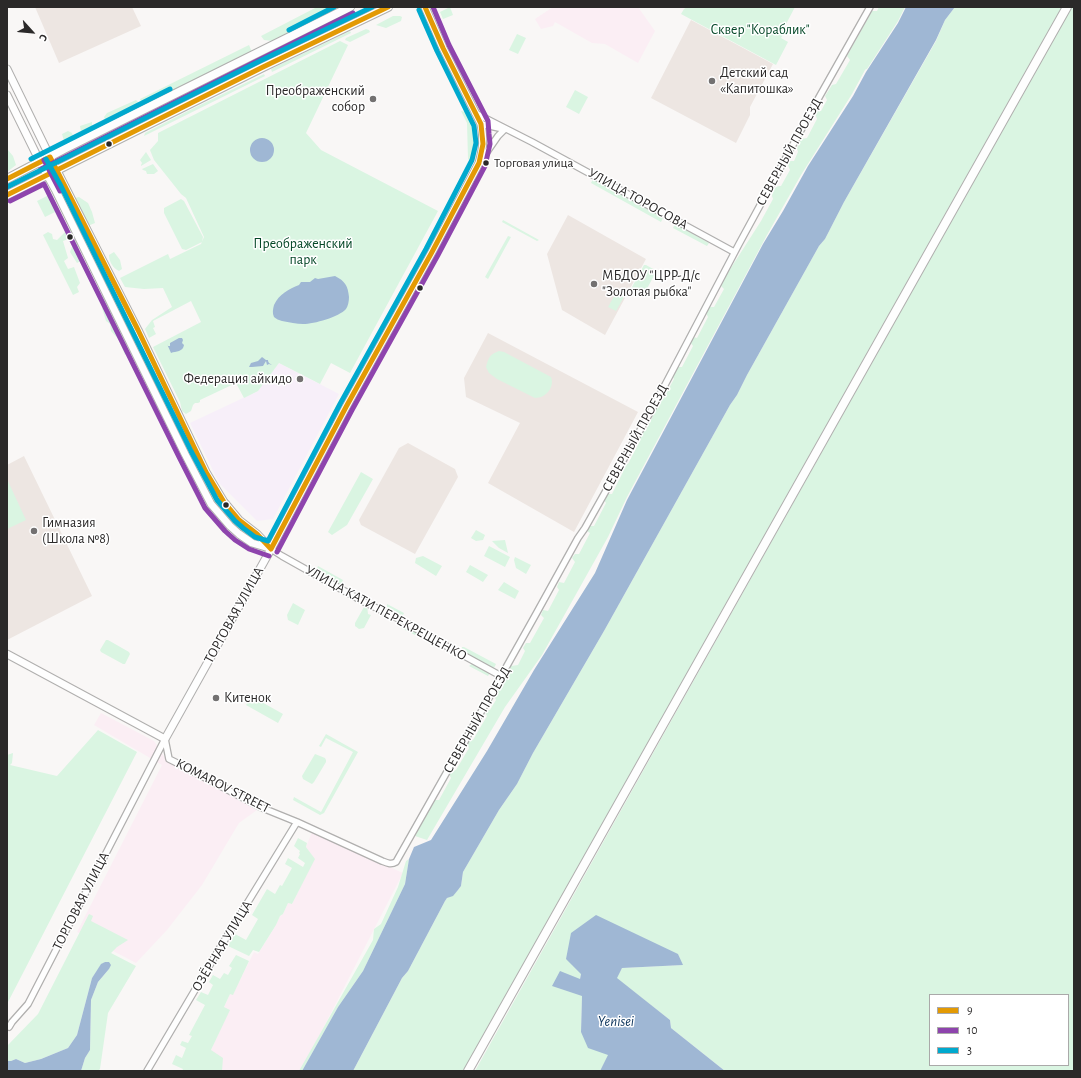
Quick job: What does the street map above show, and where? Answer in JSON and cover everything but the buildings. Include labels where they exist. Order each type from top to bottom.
[{"type":"main road","points":[[7,179],[350,7]]},
{"type":"main road","points":[[7,195],[263,67],[388,7]]},
{"type":"main road","points":[[468,1071],[1067,7]]},
{"type":"street","points":[[425,7],[443,48],[475,113]]},
{"type":"street","name":"СЕВЕРНЫЙ ПРОЕЗД","points":[[393,864],[396,862],[448,770],[461,750],[578,538],[656,402],[734,252],[870,7]]},
{"type":"street","name":"УЛИЦА КАТИ ПЕРЕКРЕЩЕНКО","points":[[7,69],[138,330],[206,472],[224,502],[239,520],[257,534],[271,549],[282,556],[501,676]]},
{"type":"street","name":"УЛИЦА КАТИ ПЕРЕКРЕЩЕНКО","points":[[7,95],[211,504],[239,534],[252,543],[271,549]]},
{"type":"street","name":"УЛИЦА ТОРОСОВА","points":[[475,113],[532,142],[734,252]]},
{"type":"street","name":"ТОРГОВАЯ УЛИЦА","points":[[9,1027],[28,1004],[164,739],[271,549],[479,163],[483,150],[483,135],[481,124],[475,113]]},
{"type":"street","points":[[481,124],[490,121]]},
{"type":"street","points":[[481,124],[505,129]]},
{"type":"street","points":[[479,163],[498,136],[505,129]]},
{"type":"street","points":[[7,654],[164,739]]},
{"type":"street","name":"KOMAROV STREET","points":[[164,739],[170,759],[260,807],[298,822],[382,861],[393,864]]},
{"type":"street","name":"ОЗЁРНАЯ УЛИЦА","points":[[147,1071],[221,946],[298,822]]},
{"type":"shaded area","points":[[35,7],[132,7],[141,26],[59,63]]},
{"type":"shaded area","points":[[553,7],[638,7],[655,31],[638,63],[605,44],[592,43],[555,22],[553,26],[541,29],[535,19]]},
{"type":"shaded area","name":"Детский сад «Капитошка»","points":[[691,20],[773,64],[750,107],[750,115],[736,143],[651,98]]},
{"type":"shaded area","name":"МБДОУ \"ЦРР-Д/с \"Золотая рыбка\"","points":[[568,215],[646,259],[605,335],[562,310],[547,254]]},
{"type":"shaded area","points":[[488,333],[638,412],[574,532],[488,483],[520,423],[466,397],[464,378]]},
{"type":"shaded area","points":[[279,363],[339,394],[273,519],[257,521],[219,483],[190,423],[258,391]]},
{"type":"shaded area","points":[[408,443],[455,469],[458,477],[415,554],[361,525],[359,520],[399,448]]},
{"type":"shaded area","name":"Гимназия (Школа №8)","points":[[24,456],[92,596],[7,640],[7,465]]},
{"type":"shaded area","points":[[101,713],[154,741],[167,761],[257,810],[239,823],[202,885],[167,930],[136,963],[77,932],[162,765],[94,725]]},
{"type":"shaded area","points":[[312,832],[403,873],[301,1071],[216,1071],[211,1050],[229,1010],[224,1007],[230,994],[233,994],[254,952],[258,954],[280,916],[283,914],[288,903],[292,904],[314,859],[306,847]]},
{"type":"green space","points":[[317,7],[342,7],[272,41],[264,40],[261,36]]},
{"type":"green space","points":[[450,7],[453,15],[443,19],[440,12]]},
{"type":"green space","name":"Сквер \"Кораблик\"","points":[[687,7],[795,7],[785,26],[787,28],[781,38],[788,42],[776,65],[681,14]]},
{"type":"green space","points":[[879,7],[905,7],[898,21],[865,70],[852,94],[801,175],[767,235],[627,497],[608,537],[542,655],[505,707],[427,840],[415,836],[434,800],[439,800],[451,778],[449,774],[451,771],[456,770],[469,748],[467,743],[473,740],[487,716],[485,712],[486,710],[490,710],[496,700],[494,696],[511,666],[518,665],[525,651],[523,648],[526,643],[530,643],[544,618],[541,615],[543,610],[548,611],[559,590],[557,587],[559,582],[564,583],[575,562],[572,558],[575,554],[579,554],[590,533],[587,531],[590,526],[594,526],[606,503],[604,500],[607,494],[612,494],[623,472],[621,468],[624,463],[628,464],[641,439],[638,436],[642,430],[646,430],[655,412],[653,410],[659,398],[663,399],[674,379],[672,376],[677,367],[682,367],[693,346],[690,342],[693,337],[697,338],[708,317],[706,313],[709,307],[714,307],[724,289],[720,285],[761,221],[773,199],[773,192],[777,186],[781,186],[790,170],[788,165],[790,161],[794,161],[801,139],[807,138],[817,119],[815,113],[817,111],[821,111],[827,100],[825,96],[832,85],[836,84],[850,60],[847,56],[872,11],[877,11]]},
{"type":"green space","points":[[955,7],[1063,7],[464,1071],[353,1071],[445,901],[461,886],[463,872],[499,810],[517,784],[533,753],[604,631],[819,246],[825,239],[844,202],[936,41],[945,20]]},
{"type":"green space","points":[[1071,7],[1074,7],[1074,1071],[725,1071],[671,1028],[670,1020],[616,978],[622,968],[682,965],[678,954],[581,974],[581,1032],[609,1055],[600,1071],[475,1071]]},
{"type":"green space","points":[[393,16],[402,17],[401,21],[386,28],[376,25]]},
{"type":"green space","points":[[366,29],[370,32],[350,42],[345,40],[346,38]]},
{"type":"green space","points":[[350,31],[351,33],[272,72],[271,69]]},
{"type":"green space","points":[[517,34],[526,38],[518,54],[509,50]]},
{"type":"green space","name":"Преображенский парк","points":[[340,41],[348,45],[306,133],[321,150],[438,211],[350,373],[331,363],[320,384],[279,363],[258,391],[244,398],[236,383],[200,400],[198,403],[195,403],[191,411],[186,414],[182,411],[180,402],[153,347],[201,322],[191,301],[153,321],[155,327],[153,328],[156,334],[149,338],[145,329],[152,320],[172,307],[163,288],[144,289],[125,287],[120,278],[168,254],[170,259],[201,244],[204,237],[186,198],[181,194],[154,160],[150,150],[158,141],[158,133]]},
{"type":"green space","points":[[249,45],[252,52],[143,107],[140,99]]},
{"type":"green space","points":[[264,74],[265,76],[144,136],[145,133]]},
{"type":"green space","points":[[575,90],[588,97],[579,114],[566,107]]},
{"type":"green space","points":[[136,100],[139,103],[140,108],[107,125],[104,117],[107,113]]},
{"type":"green space","points":[[461,111],[467,112],[474,130],[476,148],[474,161],[472,162],[468,159],[467,123]]},
{"type":"green space","points":[[92,122],[92,130],[85,130],[81,132],[80,126]]},
{"type":"green space","points":[[68,131],[72,133],[73,136],[64,141],[62,134]]},
{"type":"green space","points":[[8,150],[13,156],[16,165],[7,172],[7,151]]},
{"type":"green space","points":[[146,152],[151,160],[141,166],[142,163],[140,160]]},
{"type":"green space","points":[[153,164],[158,171],[154,174],[147,174],[146,171],[142,169]]},
{"type":"green space","points":[[593,179],[663,218],[661,222],[591,183]]},
{"type":"green space","points":[[64,189],[140,343],[138,344],[61,191]]},
{"type":"green space","points":[[49,195],[62,219],[61,221],[58,219],[55,212],[45,217],[37,201]]},
{"type":"green space","points":[[79,197],[88,203],[95,223],[90,225],[87,223],[75,198]]},
{"type":"green space","points":[[181,199],[184,201],[203,237],[202,242],[186,250],[182,249],[164,213],[164,208]]},
{"type":"green space","points":[[503,220],[539,240],[537,241],[502,222]]},
{"type":"green space","points":[[675,224],[709,243],[707,246],[673,228]]},
{"type":"green space","points":[[67,230],[72,230],[80,242],[77,248],[82,256],[81,261],[77,263],[70,252],[73,244],[68,239],[63,241],[68,258],[64,261],[68,269],[74,267],[80,283],[77,287],[79,292],[73,295],[43,235],[48,232],[52,234],[53,239],[57,240]]},
{"type":"green space","points":[[508,236],[511,237],[488,279],[485,277]]},
{"type":"green space","points":[[114,252],[120,260],[122,269],[119,271],[113,266],[110,260],[109,255]]},
{"type":"green space","points":[[644,265],[655,270],[656,272],[644,294],[642,294],[633,290],[632,287]]},
{"type":"green space","points":[[618,292],[625,295],[616,311],[608,307]]},
{"type":"green space","points":[[105,294],[130,345],[127,346],[129,351],[125,355],[119,340],[111,331],[110,324],[106,321],[102,308],[106,306],[100,296]]},
{"type":"green space","points":[[499,351],[504,352],[551,377],[552,384],[549,391],[539,398],[535,398],[497,379],[489,373],[486,367],[489,359],[491,355]]},
{"type":"green space","points":[[145,353],[182,427],[177,429],[141,355]]},
{"type":"green space","points":[[183,428],[218,504],[234,523],[261,542],[256,542],[232,525],[215,503],[179,430]]},
{"type":"green space","points":[[361,472],[373,479],[347,525],[332,535],[328,532]]},
{"type":"green space","points":[[7,479],[26,520],[7,529]]},
{"type":"green space","points":[[476,530],[485,535],[483,540],[476,541],[471,538]]},
{"type":"green space","points":[[505,540],[508,553],[499,548],[492,541]]},
{"type":"green space","points":[[489,546],[510,557],[505,567],[484,556]]},
{"type":"green space","points":[[423,556],[442,566],[436,576],[415,563],[416,558]]},
{"type":"green space","points":[[515,557],[531,565],[526,574],[516,568],[514,560]]},
{"type":"green space","points":[[470,565],[488,575],[483,582],[466,572]]},
{"type":"green space","points":[[318,566],[343,580],[341,584],[318,571]]},
{"type":"green space","points":[[504,582],[519,591],[515,599],[498,590]]},
{"type":"green space","points":[[293,603],[305,610],[298,625],[288,620],[287,615]]},
{"type":"green space","points":[[387,604],[404,613],[402,617],[387,609]]},
{"type":"green space","points":[[367,605],[368,614],[371,615],[364,628],[359,629],[355,626],[355,623],[364,607]]},
{"type":"green space","points":[[403,624],[416,632],[417,636],[401,628]]},
{"type":"green space","points":[[106,640],[129,652],[130,654],[125,664],[101,652],[100,650]]},
{"type":"green space","points":[[462,647],[496,664],[494,668],[462,651]]},
{"type":"green space","points":[[473,663],[490,673],[488,676],[469,666]]},
{"type":"green space","points":[[251,696],[283,714],[278,723],[246,705]]},
{"type":"green space","points":[[98,730],[137,752],[7,1004],[7,755],[13,753],[12,763],[10,765],[57,776]]},
{"type":"green space","points":[[326,734],[358,752],[324,813],[320,815],[293,800],[294,797],[321,812],[353,752],[326,738],[321,747],[319,746]]},
{"type":"green space","points":[[315,754],[325,758],[326,762],[312,784],[303,779],[302,776]]},
{"type":"green space","points":[[298,838],[307,843],[306,847],[315,859],[292,904],[288,903],[283,914],[280,916],[259,952],[253,950],[249,956],[228,946],[235,934],[246,940],[258,919],[252,915],[267,889],[275,894],[280,885],[282,886],[292,868],[285,864],[288,858],[303,867],[305,863],[298,858],[300,851],[294,846]]},
{"type":"green space","points":[[409,859],[405,884],[363,971],[338,1007],[302,1071],[299,1071],[373,940],[374,929],[381,924],[398,887],[406,861]]},
{"type":"green space","points":[[89,914],[93,916],[91,921],[128,940],[111,953],[136,966],[108,1013],[100,1069],[98,1071],[81,1071],[85,1058],[90,1050],[91,1000],[98,982],[109,969],[109,962],[105,962],[101,965],[92,978],[77,1035],[68,1048],[41,1059],[25,1063],[16,1059],[7,1061],[7,1046],[38,1014]]},
{"type":"green space","points":[[236,955],[249,961],[233,995],[230,994],[224,1007],[230,1010],[211,1050],[223,1058],[222,1071],[182,1071],[183,1069],[172,1064],[176,1055],[182,1058],[186,1048],[180,1045],[182,1041],[188,1043],[192,1036],[189,1035],[205,1005],[196,1000],[201,992],[208,995],[213,985],[209,982],[213,975],[220,979],[224,973],[228,975],[232,968],[229,966]]},
{"type":"water","points":[[906,7],[955,7],[945,20],[936,40],[844,202],[825,239],[819,246],[737,395],[604,631],[533,753],[517,784],[499,810],[463,872],[461,886],[453,896],[447,898],[445,901],[353,1071],[302,1071],[338,1007],[363,971],[405,884],[409,859],[414,847],[431,840],[487,751],[534,670],[595,573],[627,500],[763,244],[808,166],[898,23]]},
{"type":"water","points":[[262,138],[267,139],[273,145],[273,155],[267,161],[262,162],[257,161],[251,155],[250,150],[251,145],[257,139]]},
{"type":"water","points":[[335,276],[344,282],[349,293],[348,305],[343,312],[326,320],[308,324],[282,321],[274,317],[274,305],[285,292],[299,285],[301,282],[310,282],[315,278],[318,279]]},
{"type":"water","points":[[182,338],[183,340],[182,343],[184,345],[182,349],[171,353],[167,344],[170,346],[170,343]]},
{"type":"water","points":[[262,357],[268,360],[272,365],[267,365],[266,361],[263,366],[249,367],[251,363],[258,361]]},
{"type":"water","name":"Yenisei","points":[[596,915],[678,954],[683,965],[622,968],[617,978],[670,1020],[671,1028],[725,1071],[600,1071],[608,1055],[588,1048],[581,1032],[582,996],[552,986],[560,971],[580,979],[581,974],[566,959],[571,933]]},
{"type":"water","points":[[109,962],[111,965],[98,982],[91,1000],[90,1050],[85,1058],[81,1071],[7,1071],[7,1061],[16,1059],[25,1063],[41,1059],[68,1048],[77,1035],[92,978],[101,964]]},
{"type":"transit line","name":"3","points":[[289,30],[334,7]]},
{"type":"transit line","name":"3","points":[[7,187],[372,7]]},
{"type":"transit line","name":"9","points":[[7,195],[263,67],[388,7]]},
{"type":"transit line","name":"9","points":[[271,549],[346,407],[432,252],[479,163],[483,144],[481,124],[443,48],[425,7]]},
{"type":"transit line","name":"10","points":[[277,552],[352,410],[438,255],[485,166],[490,144],[488,121],[449,45],[433,7]]},
{"type":"transit line","name":"3","points":[[46,159],[61,186],[191,451],[217,500],[243,528],[255,537],[268,541],[340,404],[426,249],[472,160],[476,143],[474,126],[437,51],[419,10]]},
{"type":"transit line","name":"10","points":[[41,169],[353,13]]},
{"type":"transit line","name":"3","points":[[31,159],[170,89]]},
{"type":"transit line","name":"9","points":[[7,179],[50,157],[138,330],[206,472],[224,502],[239,520],[257,534],[271,549]]},
{"type":"transit line","name":"10","points":[[44,160],[60,191]]},
{"type":"transit line","name":"10","points":[[10,201],[44,184],[205,508],[235,540],[249,549],[269,556]]},
{"type":"place","name":"Детский сад «Капитошка»","points":[[712,81]]},
{"type":"place","name":"Преображенский собор","points":[[373,99]]},
{"type":"place","name":"Торговая улица","points":[[486,163]]},
{"type":"place","name":"МБДОУ \"ЦРР-Д/с \"Золотая рыбка\"","points":[[594,284]]},
{"type":"place","name":"Федерация айкидо","points":[[300,379]]},
{"type":"place","name":"Гимназия (Школа №8)","points":[[34,531]]},
{"type":"place","name":"Китенок","points":[[216,698]]}]
